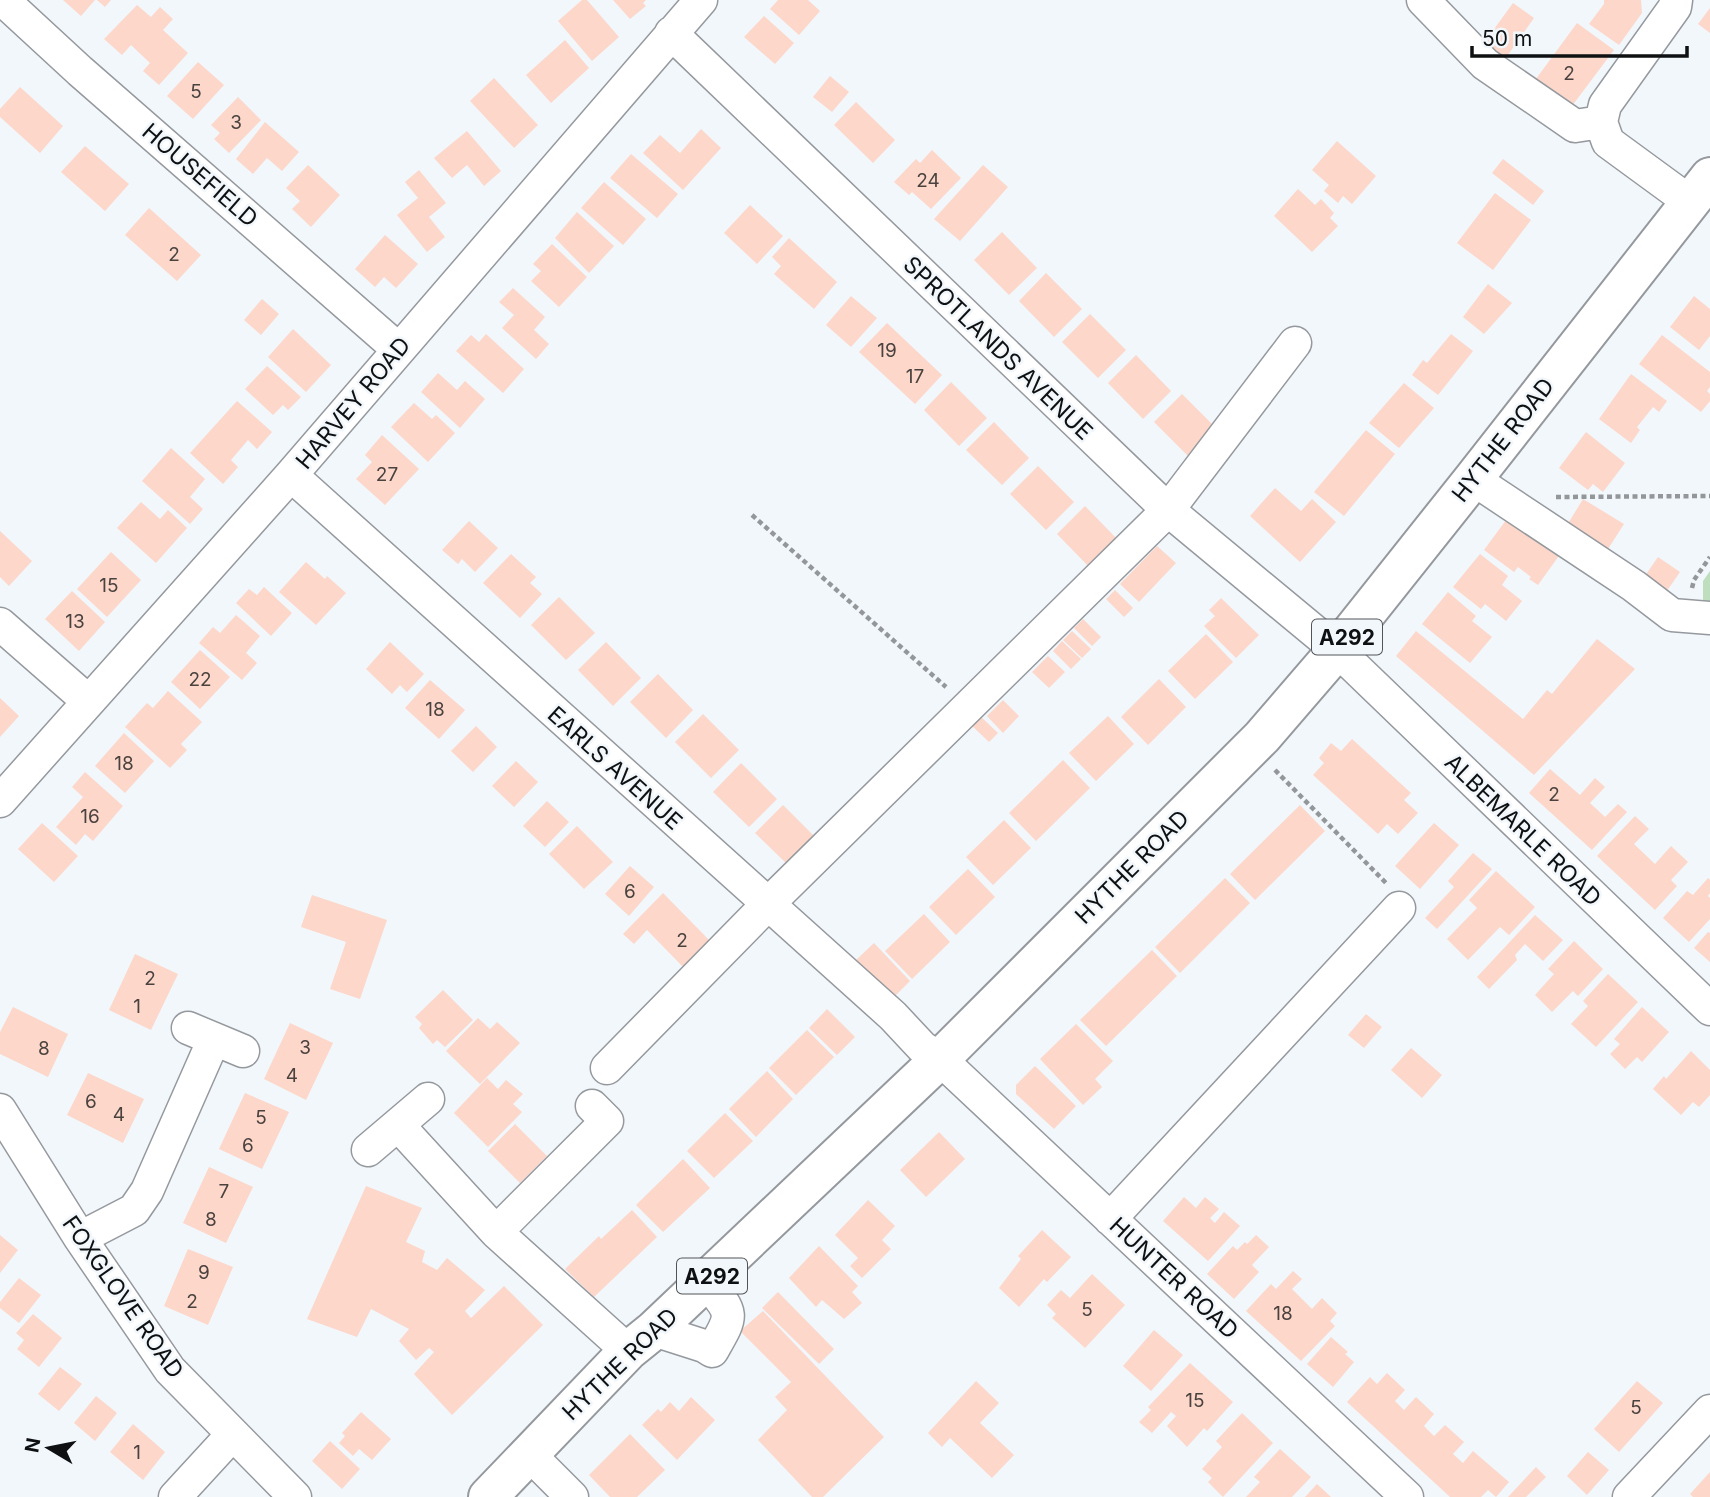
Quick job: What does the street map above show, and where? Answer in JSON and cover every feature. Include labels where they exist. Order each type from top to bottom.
[{"type":"main road","name":"HYTHE ROAD","points":[[488,1497],[641,1341],[940,1059],[1252,747],[1337,650],[1700,190]]},
{"type":"street","name":"HOUSEFIELD","points":[[3,0],[80,71],[398,349]]},
{"type":"street","name":"HARVEY ROAD","points":[[0,802],[290,475],[701,0]]},
{"type":"street","points":[[1423,0],[1496,72],[1575,126],[1601,122]]},
{"type":"street","points":[[1676,0],[1675,7],[1605,105],[1601,122],[1608,142],[1700,190]]},
{"type":"street","name":"SPROTLANDS AVENUE","points":[[671,33],[1167,510],[1337,650]]},
{"type":"street","points":[[607,1068],[767,905],[1167,510],[1294,343]]},
{"type":"street","name":"EARLS AVENUE","points":[[290,475],[893,1016],[922,1047],[940,1059]]},
{"type":"street","points":[[1473,480],[1634,586],[1672,615],[1710,618]]},
{"type":"street","points":[[0,624],[88,701]]},
{"type":"street","name":"ALBEMARLE ROAD","points":[[1337,650],[1710,1009]]},
{"type":"street","points":[[1111,1219],[1399,908]]},
{"type":"street","points":[[80,1238],[134,1210],[147,1191],[201,1033],[243,1051]]},
{"type":"street","name":"HUNTER ROAD","points":[[940,1059],[1407,1497]]},
{"type":"street","points":[[368,1150],[428,1099]]},
{"type":"street","points":[[496,1232],[607,1121],[592,1107]]},
{"type":"street","name":"FOXGLOVE ROAD","points":[[0,1110],[80,1238],[170,1370],[295,1497]]},
{"type":"street","points":[[398,1125],[496,1232],[641,1341],[704,1346],[712,1351],[725,1328],[729,1313],[726,1305],[706,1281]]},
{"type":"street","points":[[1629,1497],[1710,1411]]},
{"type":"street","points":[[175,1497],[232,1435]]},
{"type":"street","points":[[529,1454],[572,1497]]},
{"type":"path","points":[[1552,497],[1710,496]]},
{"type":"path","points":[[752,515],[968,706]]},
{"type":"path","points":[[1252,747],[1395,892],[1399,908]]},
{"type":"green space","points":[[1710,571],[1710,608],[1703,609],[1703,581]]},
{"type":"building","points":[[63,0],[95,0],[81,16]]},
{"type":"building","points":[[97,0],[111,0],[105,7]]},
{"type":"building","points":[[582,0],[587,0],[619,37],[592,61],[558,21]]},
{"type":"building","points":[[613,0],[646,0],[643,3],[646,6],[630,19]]},
{"type":"building","points":[[778,0],[808,0],[820,11],[799,35],[770,9]]},
{"type":"building","points":[[1604,0],[1641,0],[1642,13],[1619,45],[1589,24],[1604,4]]},
{"type":"building","points":[[1513,3],[1534,18],[1503,62],[1481,47]]},
{"type":"building","points":[[137,5],[151,17],[160,7],[173,19],[163,30],[188,53],[159,85],[143,71],[150,63],[131,45],[122,55],[104,39]]},
{"type":"building","points":[[1710,8],[1710,33],[1698,24]]},
{"type":"building","points":[[764,16],[794,43],[775,64],[744,37]]},
{"type":"building","points":[[1577,23],[1614,50],[1569,110],[1533,83]]},
{"type":"building","points":[[565,40],[589,68],[551,103],[526,75]]},
{"type":"building","points":[[198,62],[224,85],[193,119],[167,96]]},
{"type":"building","points":[[830,76],[849,92],[832,112],[813,97]]},
{"type":"building","points":[[494,78],[538,125],[514,148],[470,101]]},
{"type":"building","points":[[20,87],[63,126],[40,153],[0,117],[0,109]]},
{"type":"building","points":[[238,97],[261,120],[229,153],[214,139],[220,133],[211,125]]},
{"type":"building","points":[[856,102],[895,140],[873,163],[834,125]]},
{"type":"building","points":[[265,122],[299,152],[282,171],[267,158],[253,174],[236,159]]},
{"type":"building","points":[[701,129],[721,148],[683,190],[643,153],[660,135],[680,153]]},
{"type":"building","points":[[467,131],[501,171],[484,186],[467,165],[452,178],[434,158]]},
{"type":"building","points":[[1337,141],[1376,176],[1352,204],[1343,196],[1338,203],[1324,191],[1329,185],[1312,170]]},
{"type":"building","points":[[85,146],[129,184],[105,211],[61,172]]},
{"type":"building","points":[[932,150],[961,178],[931,209],[912,192],[909,195],[894,182],[916,159],[920,163]]},
{"type":"building","points":[[631,154],[678,194],[657,218],[610,178]]},
{"type":"building","points":[[1503,159],[1544,191],[1533,205],[1492,173]]},
{"type":"building","points":[[308,165],[340,195],[311,227],[292,209],[300,201],[286,188]]},
{"type":"building","points":[[983,165],[1008,187],[960,241],[934,219]]},
{"type":"building","points":[[419,170],[446,203],[429,217],[445,237],[427,252],[397,215],[418,198],[405,182]]},
{"type":"building","points":[[604,182],[646,219],[623,245],[581,208]]},
{"type":"building","points":[[1298,189],[1315,205],[1321,199],[1334,213],[1330,218],[1338,226],[1312,252],[1274,216]]},
{"type":"building","points":[[1495,193],[1531,220],[1493,270],[1457,243]]},
{"type":"building","points":[[750,205],[783,236],[757,264],[724,233]]},
{"type":"building","points":[[149,208],[201,255],[177,281],[125,235]]},
{"type":"building","points":[[577,212],[614,246],[589,273],[555,238]]},
{"type":"building","points":[[1002,232],[1037,268],[1009,295],[974,260]]},
{"type":"building","points":[[385,235],[418,264],[396,288],[384,277],[375,287],[355,269]]},
{"type":"building","points":[[789,238],[837,282],[814,309],[774,274],[781,266],[772,257]]},
{"type":"building","points":[[552,244],[587,277],[559,307],[531,281],[541,271],[533,264]]},
{"type":"building","points":[[1046,273],[1082,309],[1054,337],[1019,301]]},
{"type":"building","points":[[1488,284],[1512,303],[1484,334],[1463,317]]},
{"type":"building","points":[[513,288],[545,317],[534,330],[549,344],[536,359],[502,328],[514,315],[499,302]]},
{"type":"building","points":[[851,296],[877,318],[851,347],[826,325]]},
{"type":"building","points":[[1694,296],[1710,309],[1710,336],[1699,350],[1670,327]]},
{"type":"building","points":[[262,299],[279,314],[261,335],[244,320]]},
{"type":"building","points":[[1090,314],[1126,350],[1098,378],[1062,342]]},
{"type":"building","points":[[887,323],[942,375],[915,404],[859,352]]},
{"type":"building","points":[[293,329],[331,365],[306,392],[268,357]]},
{"type":"building","points":[[486,334],[524,369],[503,393],[456,351],[471,335],[479,342]]},
{"type":"building","points":[[1451,334],[1473,351],[1438,395],[1412,375],[1423,360],[1427,363]]},
{"type":"building","points":[[1662,335],[1710,372],[1710,387],[1707,391],[1710,401],[1701,412],[1639,364]]},
{"type":"building","points":[[1136,355],[1171,391],[1143,419],[1108,383]]},
{"type":"building","points":[[267,366],[301,397],[288,410],[283,405],[273,415],[245,389]]},
{"type":"building","points":[[438,373],[457,390],[465,381],[485,399],[460,428],[421,392]]},
{"type":"building","points":[[1631,374],[1667,401],[1659,412],[1653,407],[1637,427],[1640,430],[1631,443],[1599,419]]},
{"type":"building","points":[[951,382],[987,418],[959,446],[924,410]]},
{"type":"building","points":[[1404,383],[1434,408],[1399,448],[1369,423]]},
{"type":"building","points":[[1182,394],[1217,429],[1189,457],[1154,422]]},
{"type":"building","points":[[237,401],[272,432],[257,449],[248,440],[231,460],[238,467],[223,484],[190,453]]},
{"type":"building","points":[[414,403],[432,419],[436,415],[455,433],[428,462],[391,427]]},
{"type":"building","points":[[994,422],[1029,458],[1002,485],[966,450]]},
{"type":"building","points":[[1366,430],[1395,454],[1344,516],[1314,492]]},
{"type":"building","points":[[1586,432],[1625,463],[1603,492],[1593,484],[1588,490],[1559,468]]},
{"type":"building","points":[[382,435],[419,469],[385,505],[356,479],[372,462],[365,455]]},
{"type":"building","points":[[171,448],[205,479],[190,497],[203,509],[190,524],[142,481]]},
{"type":"building","points":[[1038,466],[1074,502],[1046,530],[1010,494]]},
{"type":"building","points":[[1275,488],[1301,511],[1312,499],[1336,522],[1300,562],[1250,516]]},
{"type":"building","points":[[1583,499],[1624,524],[1601,560],[1561,535]]},
{"type":"building","points":[[141,502],[160,519],[168,510],[187,528],[156,563],[117,528]]},
{"type":"building","points":[[1085,506],[1120,542],[1092,570],[1057,534]]},
{"type":"building","points":[[1512,512],[1545,536],[1540,543],[1551,551],[1554,547],[1561,553],[1538,585],[1518,567],[1514,572],[1484,550]]},
{"type":"building","points":[[469,521],[498,548],[475,572],[462,559],[458,564],[442,550]]},
{"type":"building","points":[[0,531],[32,561],[9,586],[0,577]]},
{"type":"building","points":[[1157,546],[1176,563],[1139,602],[1120,584]]},
{"type":"building","points":[[111,552],[141,580],[107,617],[77,589]]},
{"type":"building","points":[[511,554],[536,577],[530,583],[542,594],[520,618],[483,583]]},
{"type":"building","points":[[1480,554],[1508,576],[1502,585],[1522,601],[1506,621],[1485,604],[1481,609],[1453,587]]},
{"type":"building","points":[[1658,557],[1680,572],[1662,598],[1640,583]]},
{"type":"building","points":[[306,562],[346,593],[316,625],[279,592]]},
{"type":"building","points":[[264,587],[292,613],[271,636],[236,603],[249,589],[257,595]]},
{"type":"building","points":[[1115,590],[1133,608],[1124,617],[1106,599]]},
{"type":"building","points":[[72,591],[105,622],[79,651],[45,619]]},
{"type":"building","points":[[1448,592],[1476,616],[1472,621],[1492,637],[1470,663],[1422,624]]},
{"type":"building","points":[[559,597],[595,633],[566,660],[531,625]]},
{"type":"building","points":[[1221,598],[1259,635],[1236,658],[1204,626],[1215,616],[1209,610]]},
{"type":"building","points":[[236,615],[260,636],[246,653],[257,663],[242,680],[199,643],[213,627],[220,633]]},
{"type":"building","points":[[1083,619],[1101,637],[1092,646],[1074,628]]},
{"type":"building","points":[[1072,631],[1091,649],[1082,658],[1063,640]]},
{"type":"building","points":[[1416,631],[1523,719],[1547,690],[1552,694],[1597,639],[1635,669],[1534,775],[1396,656]]},
{"type":"building","points":[[1206,634],[1233,662],[1195,699],[1168,671]]},
{"type":"building","points":[[1062,641],[1081,659],[1071,669],[1053,651]]},
{"type":"building","points":[[390,642],[424,674],[407,692],[400,685],[392,694],[366,669]]},
{"type":"building","points":[[606,642],[641,678],[613,706],[578,670]]},
{"type":"building","points":[[200,650],[230,677],[200,709],[171,682]]},
{"type":"building","points":[[1048,656],[1065,672],[1049,688],[1032,672]]},
{"type":"building","points":[[658,674],[693,710],[666,738],[630,702]]},
{"type":"building","points":[[1159,679],[1186,707],[1148,745],[1121,717]]},
{"type":"building","points":[[430,680],[465,710],[439,739],[405,708]]},
{"type":"building","points":[[168,691],[202,722],[181,744],[187,750],[170,768],[125,727],[147,703],[153,708]]},
{"type":"building","points":[[0,698],[19,716],[0,737]]},
{"type":"building","points":[[1003,700],[1019,716],[1003,733],[987,716]]},
{"type":"building","points":[[703,714],[739,750],[711,778],[675,742]]},
{"type":"building","points":[[979,715],[998,733],[989,742],[970,724]]},
{"type":"building","points":[[1108,716],[1134,744],[1096,781],[1069,753]]},
{"type":"building","points":[[476,726],[497,747],[473,772],[451,751]]},
{"type":"building","points":[[124,733],[154,761],[125,793],[95,766]]},
{"type":"building","points":[[1352,739],[1411,793],[1404,800],[1418,813],[1398,834],[1387,824],[1378,834],[1313,775],[1324,763],[1319,758],[1331,743],[1341,751]]},
{"type":"building","points":[[1063,760],[1090,788],[1036,841],[1009,813]]},
{"type":"building","points":[[516,761],[538,782],[514,807],[492,786]]},
{"type":"building","points":[[741,763],[777,799],[749,827],[713,792]]},
{"type":"building","points":[[1550,769],[1580,795],[1595,778],[1605,787],[1590,803],[1605,817],[1618,804],[1627,812],[1592,850],[1529,793]]},
{"type":"building","points":[[85,772],[123,806],[93,841],[85,834],[76,845],[56,827],[83,797],[72,787]]},
{"type":"building","points":[[547,801],[569,822],[545,847],[523,826]]},
{"type":"building","points":[[783,805],[819,841],[791,868],[755,833]]},
{"type":"building","points":[[1300,805],[1325,831],[1255,900],[1230,874]]},
{"type":"building","points":[[1635,816],[1649,829],[1634,844],[1655,864],[1671,846],[1688,862],[1671,880],[1677,886],[1655,910],[1597,856]]},
{"type":"building","points":[[1004,820],[1031,848],[993,885],[966,857]]},
{"type":"building","points":[[42,823],[78,856],[54,882],[18,849]]},
{"type":"building","points":[[1434,823],[1459,845],[1420,889],[1395,866]]},
{"type":"building","points":[[577,826],[613,862],[584,889],[549,854]]},
{"type":"building","points":[[1473,853],[1492,869],[1437,929],[1425,918],[1454,887],[1448,881]]},
{"type":"building","points":[[630,866],[654,887],[629,916],[605,894]]},
{"type":"building","points":[[968,869],[995,897],[956,935],[929,907]]},
{"type":"building","points":[[1496,871],[1535,907],[1509,935],[1500,927],[1468,960],[1447,939],[1477,908],[1469,900]]},
{"type":"building","points":[[1225,878],[1250,903],[1180,973],[1155,947]]},
{"type":"building","points":[[1708,878],[1710,919],[1689,942],[1663,918],[1687,891],[1693,895]]},
{"type":"building","points":[[663,893],[711,942],[685,969],[647,930],[634,944],[623,934]]},
{"type":"building","points":[[312,895],[387,920],[360,999],[330,989],[346,942],[301,927]]},
{"type":"building","points":[[924,914],[950,942],[912,979],[885,951]]},
{"type":"building","points":[[1535,915],[1563,940],[1543,961],[1525,944],[1515,955],[1517,960],[1489,989],[1477,977]]},
{"type":"building","points":[[1710,933],[1710,962],[1694,948]]},
{"type":"building","points":[[1574,941],[1603,969],[1578,996],[1573,991],[1552,1012],[1535,995],[1554,974],[1548,969]]},
{"type":"building","points":[[874,943],[910,981],[891,1000],[854,962]]},
{"type":"building","points":[[1152,950],[1177,976],[1106,1046],[1080,1020]]},
{"type":"building","points":[[135,954],[178,974],[151,1030],[109,1010]]},
{"type":"building","points":[[1608,974],[1638,1002],[1596,1047],[1571,1024],[1588,1006],[1583,1001]]},
{"type":"building","points":[[443,990],[473,1020],[445,1047],[437,1040],[433,1044],[419,1028],[422,1024],[415,1017]]},
{"type":"building","points":[[13,1007],[68,1034],[48,1077],[0,1054],[0,1032]]},
{"type":"building","points":[[1642,1007],[1669,1032],[1642,1062],[1637,1057],[1625,1069],[1610,1054],[1620,1044],[1614,1039]]},
{"type":"building","points":[[827,1009],[855,1037],[837,1055],[809,1028]]},
{"type":"building","points":[[1366,1014],[1382,1027],[1364,1048],[1348,1035]]},
{"type":"building","points":[[478,1018],[490,1029],[497,1022],[520,1043],[480,1084],[446,1051]]},
{"type":"building","points":[[290,1023],[333,1043],[306,1100],[264,1079]]},
{"type":"building","points":[[1076,1024],[1113,1061],[1095,1079],[1102,1087],[1083,1105],[1040,1059]]},
{"type":"building","points":[[807,1030],[834,1057],[796,1095],[769,1068]]},
{"type":"building","points":[[1411,1048],[1442,1075],[1422,1098],[1391,1070]]},
{"type":"building","points":[[1691,1051],[1710,1070],[1710,1095],[1699,1107],[1693,1102],[1681,1115],[1653,1089],[1664,1076],[1666,1079]]},
{"type":"building","points":[[1035,1066],[1076,1106],[1054,1129],[1016,1094],[1016,1085]]},
{"type":"building","points":[[767,1071],[793,1099],[756,1137],[729,1109]]},
{"type":"building","points":[[88,1073],[144,1099],[123,1143],[67,1115]]},
{"type":"building","points":[[487,1078],[498,1089],[506,1080],[523,1094],[513,1104],[522,1112],[488,1147],[454,1113]]},
{"type":"building","points":[[245,1093],[289,1112],[262,1169],[219,1149]]},
{"type":"building","points":[[725,1113],[753,1141],[714,1178],[687,1151]]},
{"type":"building","points":[[515,1124],[547,1156],[520,1183],[488,1151]]},
{"type":"building","points":[[939,1132],[965,1159],[926,1197],[900,1170]]},
{"type":"building","points":[[683,1159],[710,1188],[663,1232],[636,1205]]},
{"type":"building","points":[[209,1167],[253,1187],[226,1243],[183,1223]]},
{"type":"building","points":[[366,1186],[422,1208],[406,1242],[425,1251],[422,1262],[437,1270],[447,1258],[485,1290],[465,1311],[471,1318],[504,1286],[543,1325],[452,1415],[414,1374],[434,1352],[429,1348],[416,1360],[399,1341],[409,1329],[371,1309],[357,1337],[307,1319]]},
{"type":"building","points":[[1184,1197],[1196,1208],[1205,1197],[1219,1209],[1210,1218],[1215,1223],[1224,1212],[1240,1226],[1208,1261],[1163,1221]]},
{"type":"building","points":[[868,1200],[895,1226],[882,1240],[891,1249],[862,1278],[850,1266],[858,1258],[835,1235]]},
{"type":"building","points":[[632,1210],[657,1237],[594,1297],[565,1269],[599,1236],[601,1239]]},
{"type":"building","points":[[1042,1230],[1071,1257],[1047,1282],[1044,1279],[1019,1307],[999,1288],[1021,1259],[1018,1256]]},
{"type":"building","points":[[0,1235],[18,1250],[0,1273]]},
{"type":"building","points":[[1256,1235],[1269,1247],[1252,1265],[1259,1272],[1234,1299],[1207,1274],[1233,1246],[1237,1250]]},
{"type":"building","points":[[819,1246],[858,1286],[852,1292],[862,1303],[844,1319],[822,1300],[816,1307],[789,1278]]},
{"type":"building","points":[[188,1249],[233,1267],[208,1325],[164,1306]]},
{"type":"building","points":[[1293,1271],[1302,1279],[1292,1289],[1312,1309],[1322,1298],[1337,1313],[1330,1321],[1335,1326],[1301,1361],[1246,1311],[1271,1284],[1276,1289]]},
{"type":"building","points":[[1092,1274],[1125,1305],[1085,1348],[1052,1318],[1056,1314],[1047,1305],[1061,1290],[1070,1298]]},
{"type":"building","points":[[19,1278],[41,1295],[19,1323],[0,1308],[0,1302]]},
{"type":"building","points":[[778,1292],[834,1349],[819,1364],[762,1308]]},
{"type":"building","points":[[763,1311],[884,1437],[823,1497],[812,1497],[758,1440],[787,1410],[775,1397],[791,1382],[740,1331]]},
{"type":"building","points":[[33,1314],[62,1338],[39,1367],[17,1349],[24,1340],[16,1333]]},
{"type":"building","points":[[1154,1330],[1183,1355],[1151,1391],[1123,1366]]},
{"type":"building","points":[[1331,1337],[1348,1352],[1345,1354],[1354,1362],[1333,1387],[1307,1364]]},
{"type":"building","points":[[1190,1363],[1233,1402],[1207,1431],[1204,1428],[1187,1447],[1167,1426],[1176,1416],[1171,1412],[1152,1433],[1139,1422],[1151,1410],[1148,1407]]},
{"type":"building","points":[[60,1367],[82,1384],[59,1411],[38,1394]]},
{"type":"building","points":[[1387,1373],[1405,1390],[1395,1401],[1404,1410],[1416,1397],[1434,1414],[1424,1426],[1434,1436],[1445,1425],[1464,1442],[1453,1454],[1463,1463],[1473,1451],[1509,1482],[1496,1497],[1488,1490],[1481,1497],[1450,1497],[1347,1402],[1370,1377],[1377,1384]]},
{"type":"building","points":[[976,1381],[999,1403],[980,1423],[1014,1455],[992,1478],[950,1438],[942,1447],[928,1433]]},
{"type":"building","points":[[1637,1381],[1663,1403],[1619,1452],[1594,1429]]},
{"type":"building","points":[[96,1396],[117,1413],[95,1441],[74,1423]]},
{"type":"building","points":[[691,1397],[715,1420],[677,1460],[642,1425],[658,1409],[661,1412],[670,1402],[679,1411]]},
{"type":"building","points":[[361,1412],[391,1439],[372,1460],[359,1449],[353,1456],[339,1443],[345,1436],[342,1433]]},
{"type":"building","points":[[1242,1413],[1273,1443],[1223,1497],[1208,1482],[1212,1478],[1202,1469],[1222,1447],[1216,1441]]},
{"type":"building","points":[[133,1424],[165,1452],[143,1480],[110,1452]]},
{"type":"building","points":[[630,1434],[665,1470],[637,1497],[610,1497],[589,1475]]},
{"type":"building","points":[[330,1441],[360,1469],[342,1489],[312,1461]]},
{"type":"building","points":[[1280,1449],[1311,1477],[1292,1497],[1246,1497],[1260,1482],[1254,1477]]},
{"type":"building","points":[[1588,1452],[1609,1470],[1587,1495],[1567,1476]]},
{"type":"building","points":[[1536,1467],[1546,1477],[1526,1497],[1508,1497]]},
{"type":"building","points":[[1710,1472],[1710,1497],[1693,1497],[1690,1494]]},
{"type":"building","points":[[1317,1484],[1331,1497],[1305,1497]]}]
